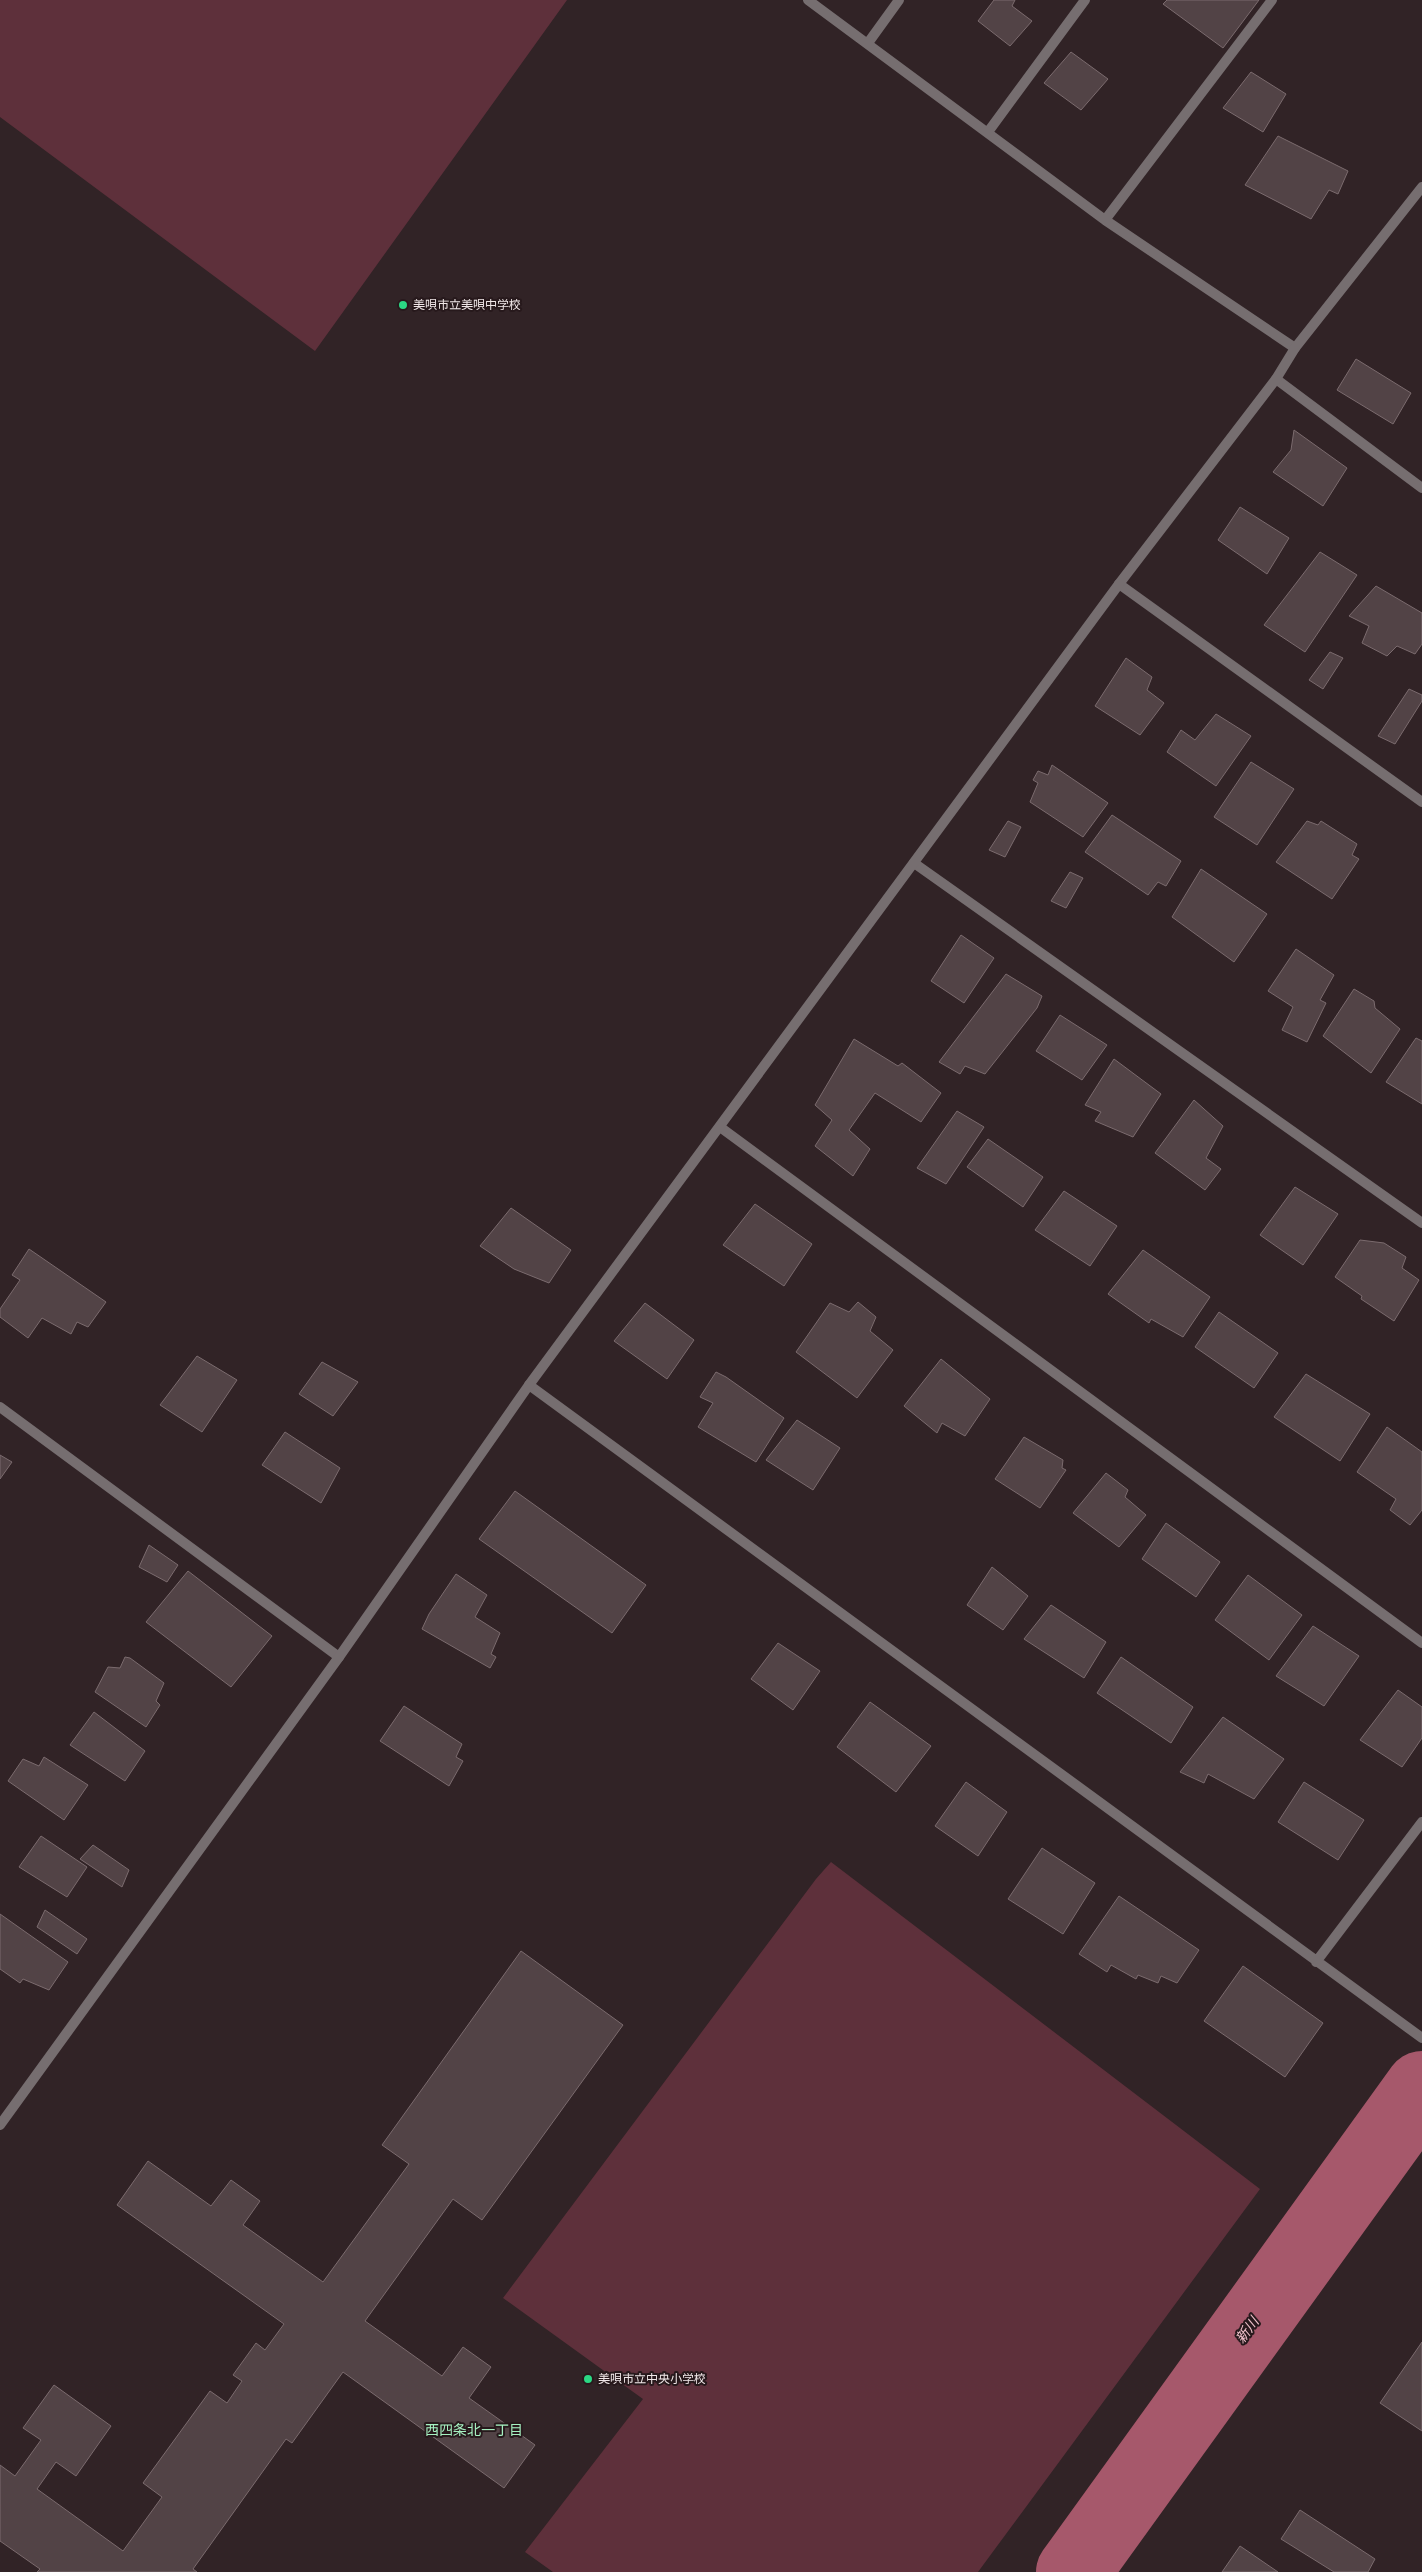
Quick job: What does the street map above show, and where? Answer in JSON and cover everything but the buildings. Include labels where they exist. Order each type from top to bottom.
[{"type":"street","points":[[808,0],[1106,220],[1294,348]]},
{"type":"street","points":[[868,43],[899,0]]},
{"type":"street","points":[[988,132],[1085,0]]},
{"type":"street","points":[[1106,220],[1272,0]]},
{"type":"street","points":[[0,2125],[339,1657],[529,1385],[1120,584],[1276,379],[1294,348],[1422,187]]},
{"type":"street","points":[[1276,379],[1422,488]]},
{"type":"street","points":[[1120,584],[1422,802]]},
{"type":"street","points":[[914,863],[1422,1223]]},
{"type":"street","points":[[720,1127],[1422,1643]]},
{"type":"street","points":[[529,1385],[1422,2038]]},
{"type":"street","points":[[0,1407],[339,1657]]},
{"type":"street","points":[[1316,1962],[1422,1822]]},
{"type":"shaded area","points":[[0,0],[567,0],[315,351],[0,117]]},
{"type":"shaded area","points":[[831,1862],[1260,2189],[978,2572],[553,2572],[525,2552],[643,2399],[503,2298],[816,1879]]},
{"type":"waterway","name":"新川","points":[[1073,2572],[1422,2088]]},
{"type":"place","name":"美唄市立美唄中学校","points":[[403,305]]},
{"type":"place","name":"美唄市立中央小学校","points":[[588,2379]]},
{"type":"district","name":"西四条北一丁目","points":[[474,2430]]}]
